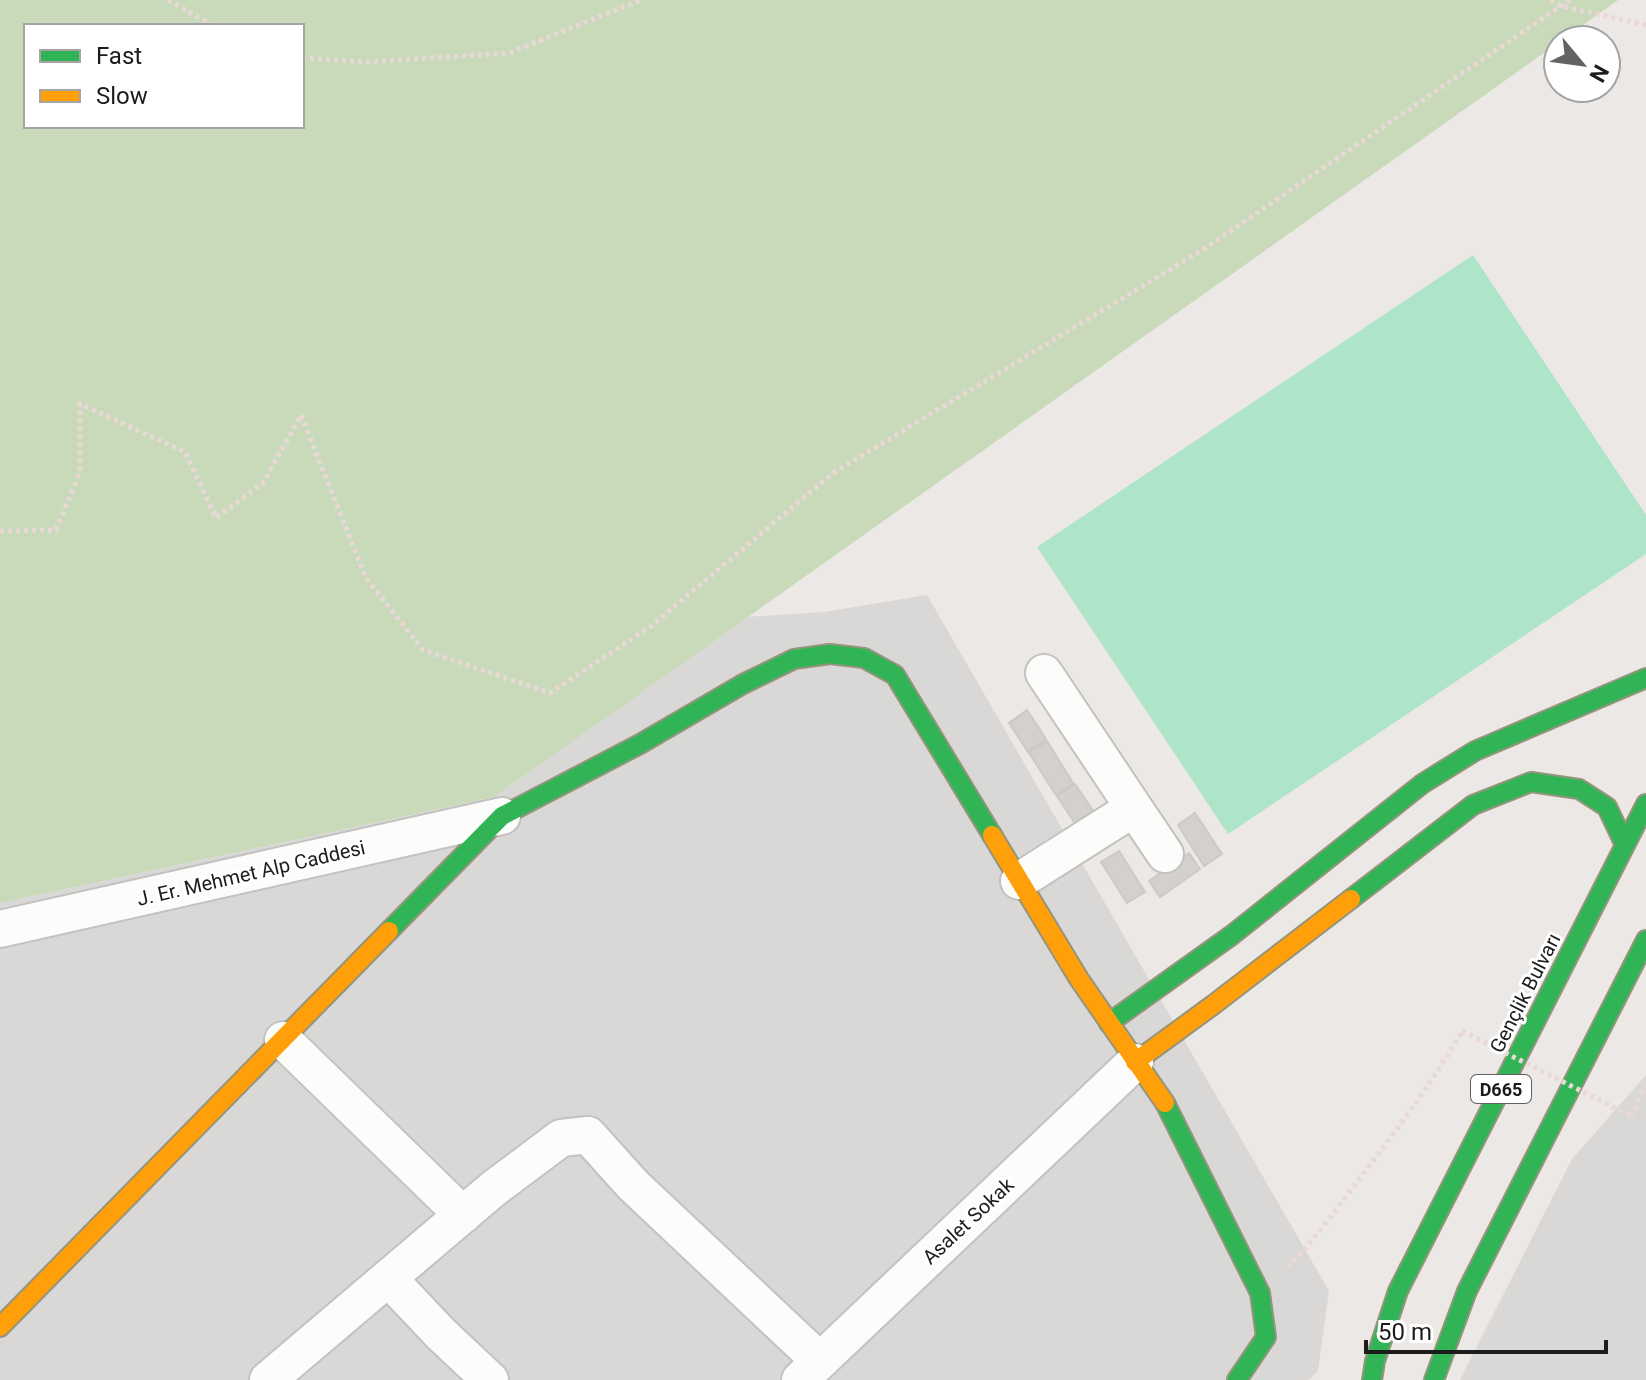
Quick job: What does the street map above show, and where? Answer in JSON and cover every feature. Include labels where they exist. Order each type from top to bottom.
[{"type":"main road","points":[[0,1327],[502,816],[640,744],[743,684],[794,659],[830,654],[864,658],[895,675],[1079,979],[1165,1103],[1260,1293],[1266,1337],[1237,1380]]},
{"type":"main road","points":[[1109,1023],[1232,935],[1422,784],[1475,751],[1646,678]]},
{"type":"main road","points":[[1135,1062],[1473,805],[1531,782],[1579,789],[1607,807],[1625,845]]},
{"type":"main road","name":"Gençlik Bulvarı","points":[[1372,1380],[1375,1361],[1398,1291],[1646,804]]},
{"type":"main road","name":"D665","points":[[1434,1380],[1467,1291],[1646,940]]},
{"type":"street","points":[[1044,673],[1165,854]]},
{"type":"street","points":[[1019,881],[1134,808]]},
{"type":"street","name":"J. Er. Mehmet Alp Caddesi","points":[[0,929],[502,816]]},
{"type":"street","points":[[283,1040],[463,1215]]},
{"type":"street","name":"Asalet Sokak","points":[[810,1371],[1135,1062]]},
{"type":"street","points":[[268,1380],[493,1189],[561,1138],[588,1135],[810,1371]]},
{"type":"street","points":[[388,1278],[490,1380]]},
{"type":"path","points":[[168,0],[210,24]]},
{"type":"path","points":[[304,58],[368,62],[509,53],[641,0]]},
{"type":"path","points":[[1550,0],[1561,6],[1646,25]]},
{"type":"path","points":[[0,531],[56,530],[80,472],[80,404],[185,452],[216,518],[263,483],[301,415],[366,578],[423,650],[550,693],[650,627],[833,473],[1204,249],[1570,0]]},
{"type":"path","points":[[1260,1293],[1293,1262],[1327,1220],[1439,1071],[1462,1031],[1631,1116],[1646,1086]]},
{"type":"shaded area","points":[[927,595],[1329,1291],[1318,1371],[1309,1380],[0,1380],[0,903],[494,797],[746,617],[824,612]]},
{"type":"shaded area","points":[[1646,1075],[1646,1380],[1460,1380],[1572,1159]]},
{"type":"green space","points":[[0,0],[1618,0],[1584,24],[1542,24],[1542,54],[494,797],[0,903]]},
{"type":"green space","points":[[1473,255],[1646,515],[1646,554],[1228,834],[1037,547]]},
{"type":"building","points":[[1027,710],[1046,739],[1028,752],[1009,723]]},
{"type":"building","points":[[1047,741],[1073,783],[1056,795],[1029,753]]},
{"type":"building","points":[[1075,784],[1094,812],[1076,825],[1057,796]]},
{"type":"building","points":[[1195,813],[1222,854],[1204,866],[1178,825]]},
{"type":"building","points":[[1119,851],[1145,892],[1127,903],[1101,862]]},
{"type":"building","points":[[1189,853],[1200,869],[1160,897],[1149,881]]},
{"type":"traffic: fast","points":[[389,931],[502,816],[794,659],[830,654],[864,658],[895,675],[992,835]]},
{"type":"traffic: fast","points":[[1109,1023],[1232,935],[1422,784],[1475,751],[1646,678]]},
{"type":"traffic: fast","points":[[1351,899],[1473,805],[1531,782],[1579,789],[1607,807],[1625,845]]},
{"type":"traffic: fast","points":[[1372,1380],[1375,1361],[1398,1291],[1646,804]]},
{"type":"traffic: fast","points":[[1434,1380],[1467,1291],[1646,940]]},
{"type":"traffic: fast","points":[[1165,1103],[1260,1293],[1266,1337],[1237,1380]]},
{"type":"traffic: slow","points":[[992,835],[1079,979],[1165,1103]]},
{"type":"traffic: slow","points":[[1135,1062],[1351,899]]},
{"type":"traffic: slow","points":[[0,1327],[389,931]]}]
